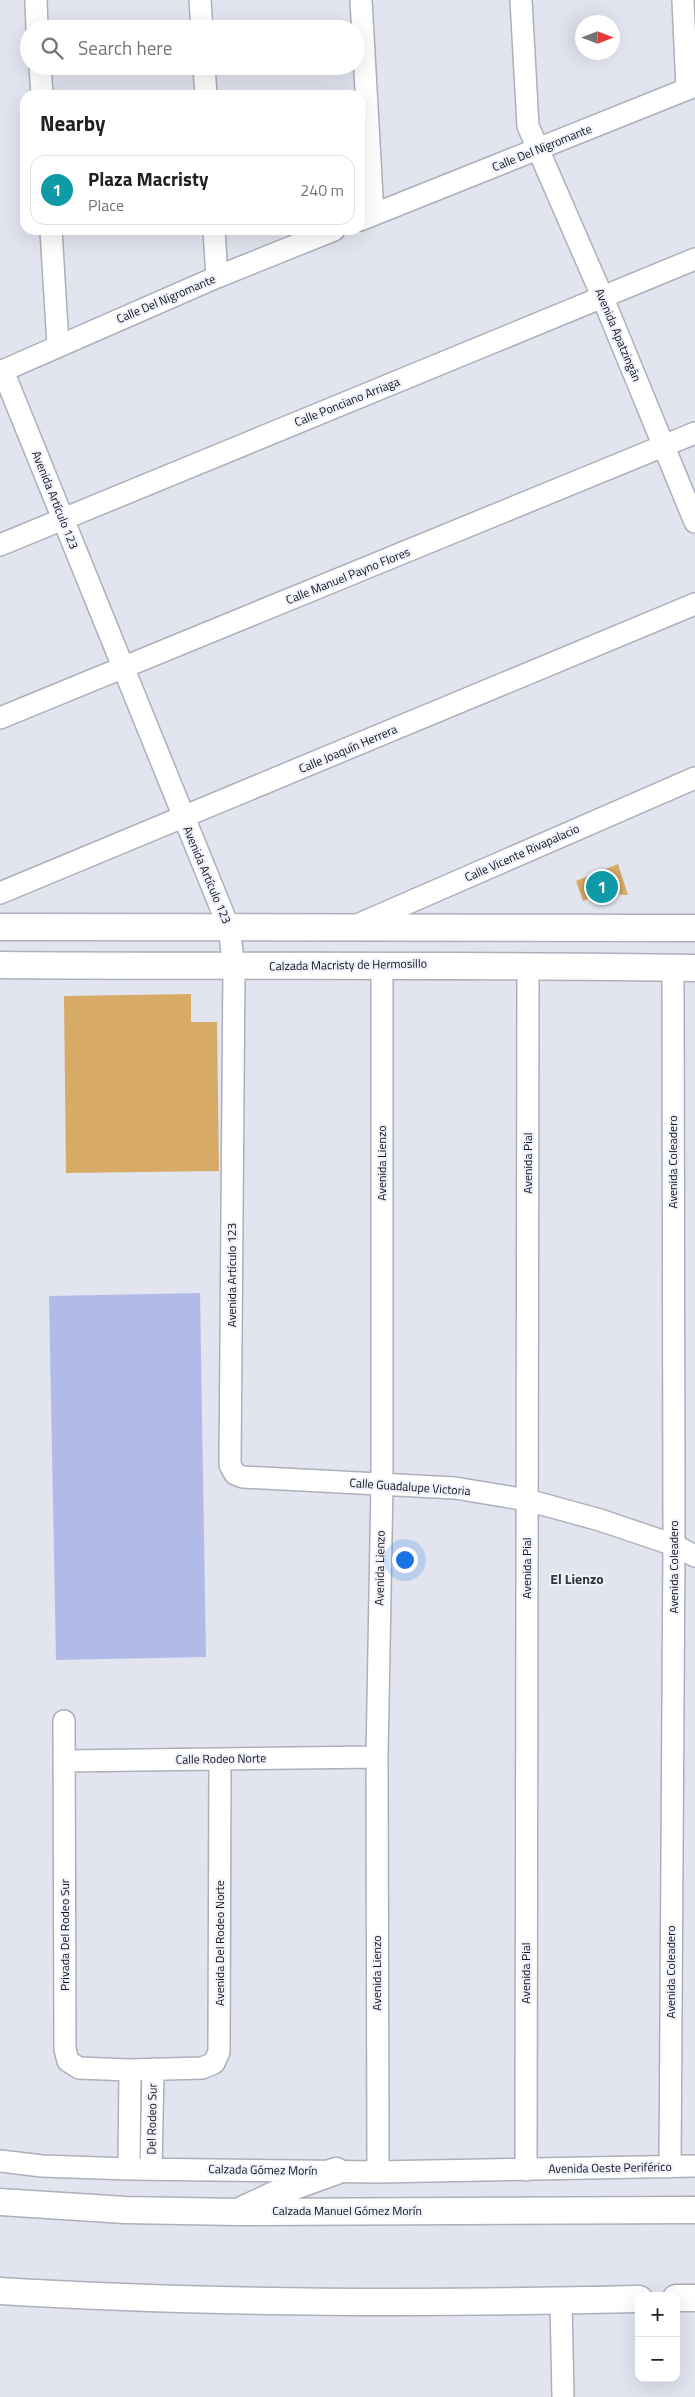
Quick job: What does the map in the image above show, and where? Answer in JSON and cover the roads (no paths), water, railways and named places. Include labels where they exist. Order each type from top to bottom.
[{"type":"main road","points":[[0,927],[695,928]]},
{"type":"main road","name":"Calzada Macristy de Hermosillo","points":[[0,965],[234,967],[382,964],[684,968]]},
{"type":"main road","points":[[238,2212],[289,2188],[336,2171]]},
{"type":"main road","name":"Calzada Manuel Gómez Morín","points":[[0,2202],[125,2210],[238,2212],[695,2210]]},
{"type":"main road","points":[[0,2291],[127,2298],[264,2302],[635,2299]]},
{"type":"main road","points":[[680,2298],[695,2298]]},
{"type":"street","points":[[36,0],[37,20]]},
{"type":"street","points":[[200,0],[201,20]]},
{"type":"street","points":[[361,0],[361,20]]},
{"type":"street","name":"Avenida Apatzingán","points":[[521,0],[528,126],[602,296],[695,522]]},
{"type":"street","points":[[683,0],[691,88]]},
{"type":"street","points":[[41,75],[42,90]]},
{"type":"street","points":[[205,75],[206,90]]},
{"type":"street","points":[[363,75],[363,90]]},
{"type":"street","name":"Calle Del Nigromante","points":[[366,217],[691,88]]},
{"type":"street","points":[[365,174],[366,217]]},
{"type":"street","points":[[50,235],[58,345]]},
{"type":"street","points":[[214,235],[217,278]]},
{"type":"street","name":"Calle Del Nigromante","points":[[1,371],[58,345],[322,235]]},
{"type":"street","name":"Calle Ponciano Arriaga","points":[[0,545],[695,259]]},
{"type":"street","name":"Avenida Artículo 123","points":[[1,371],[229,928],[234,967],[230,1465],[235,1474]]},
{"type":"street","name":"Calle Manuel Payno Flores","points":[[0,718],[695,433]]},
{"type":"street","name":"Calle Joaquín Herrera","points":[[0,893],[695,604]]},
{"type":"street","name":"Calle Vicente Rivapalacio","points":[[348,929],[695,778]]},
{"type":"street","name":"Avenida Lienzo","points":[[378,2172],[377,1757],[382,1484],[382,964]]},
{"type":"street","name":"Avenida Pial","points":[[526,2170],[528,966]]},
{"type":"street","name":"Avenida Coleadero","points":[[670,2167],[674,1545],[684,968]]},
{"type":"street","name":"Calle Guadalupe Victoria","points":[[235,1474],[243,1477],[455,1488],[527,1500],[600,1520],[674,1545],[695,1556]]},
{"type":"street","name":"Privada Del Rodeo Sur","points":[[64,1721],[64,2049],[68,2061],[79,2068],[153,2069]]},
{"type":"street","name":"Calle Rodeo Norte","points":[[65,1761],[377,1757]]},
{"type":"street","name":"Avenida Del Rodeo Norte","points":[[153,2069],[202,2068],[214,2063],[219,2052],[220,1759]]},
{"type":"street","name":"Del Rodeo Sur","points":[[151,2169],[153,2069]]},
{"type":"street","name":"Del Rodeo Sur","points":[[130,2070],[130,2169]]},
{"type":"street","name":"Calzada Gómez Morín","points":[[0,2161],[42,2166],[130,2169],[378,2172],[526,2170]]},
{"type":"street","name":"Avenida Oeste Periférico","points":[[526,2170],[695,2166]]},
{"type":"street","points":[[561,2301],[563,2397]]},
{"type":"place","name":"Plaza Macristy","points":[[602,887]]},
{"type":"district","name":"El Lienzo","points":[[577,1579]]}]
